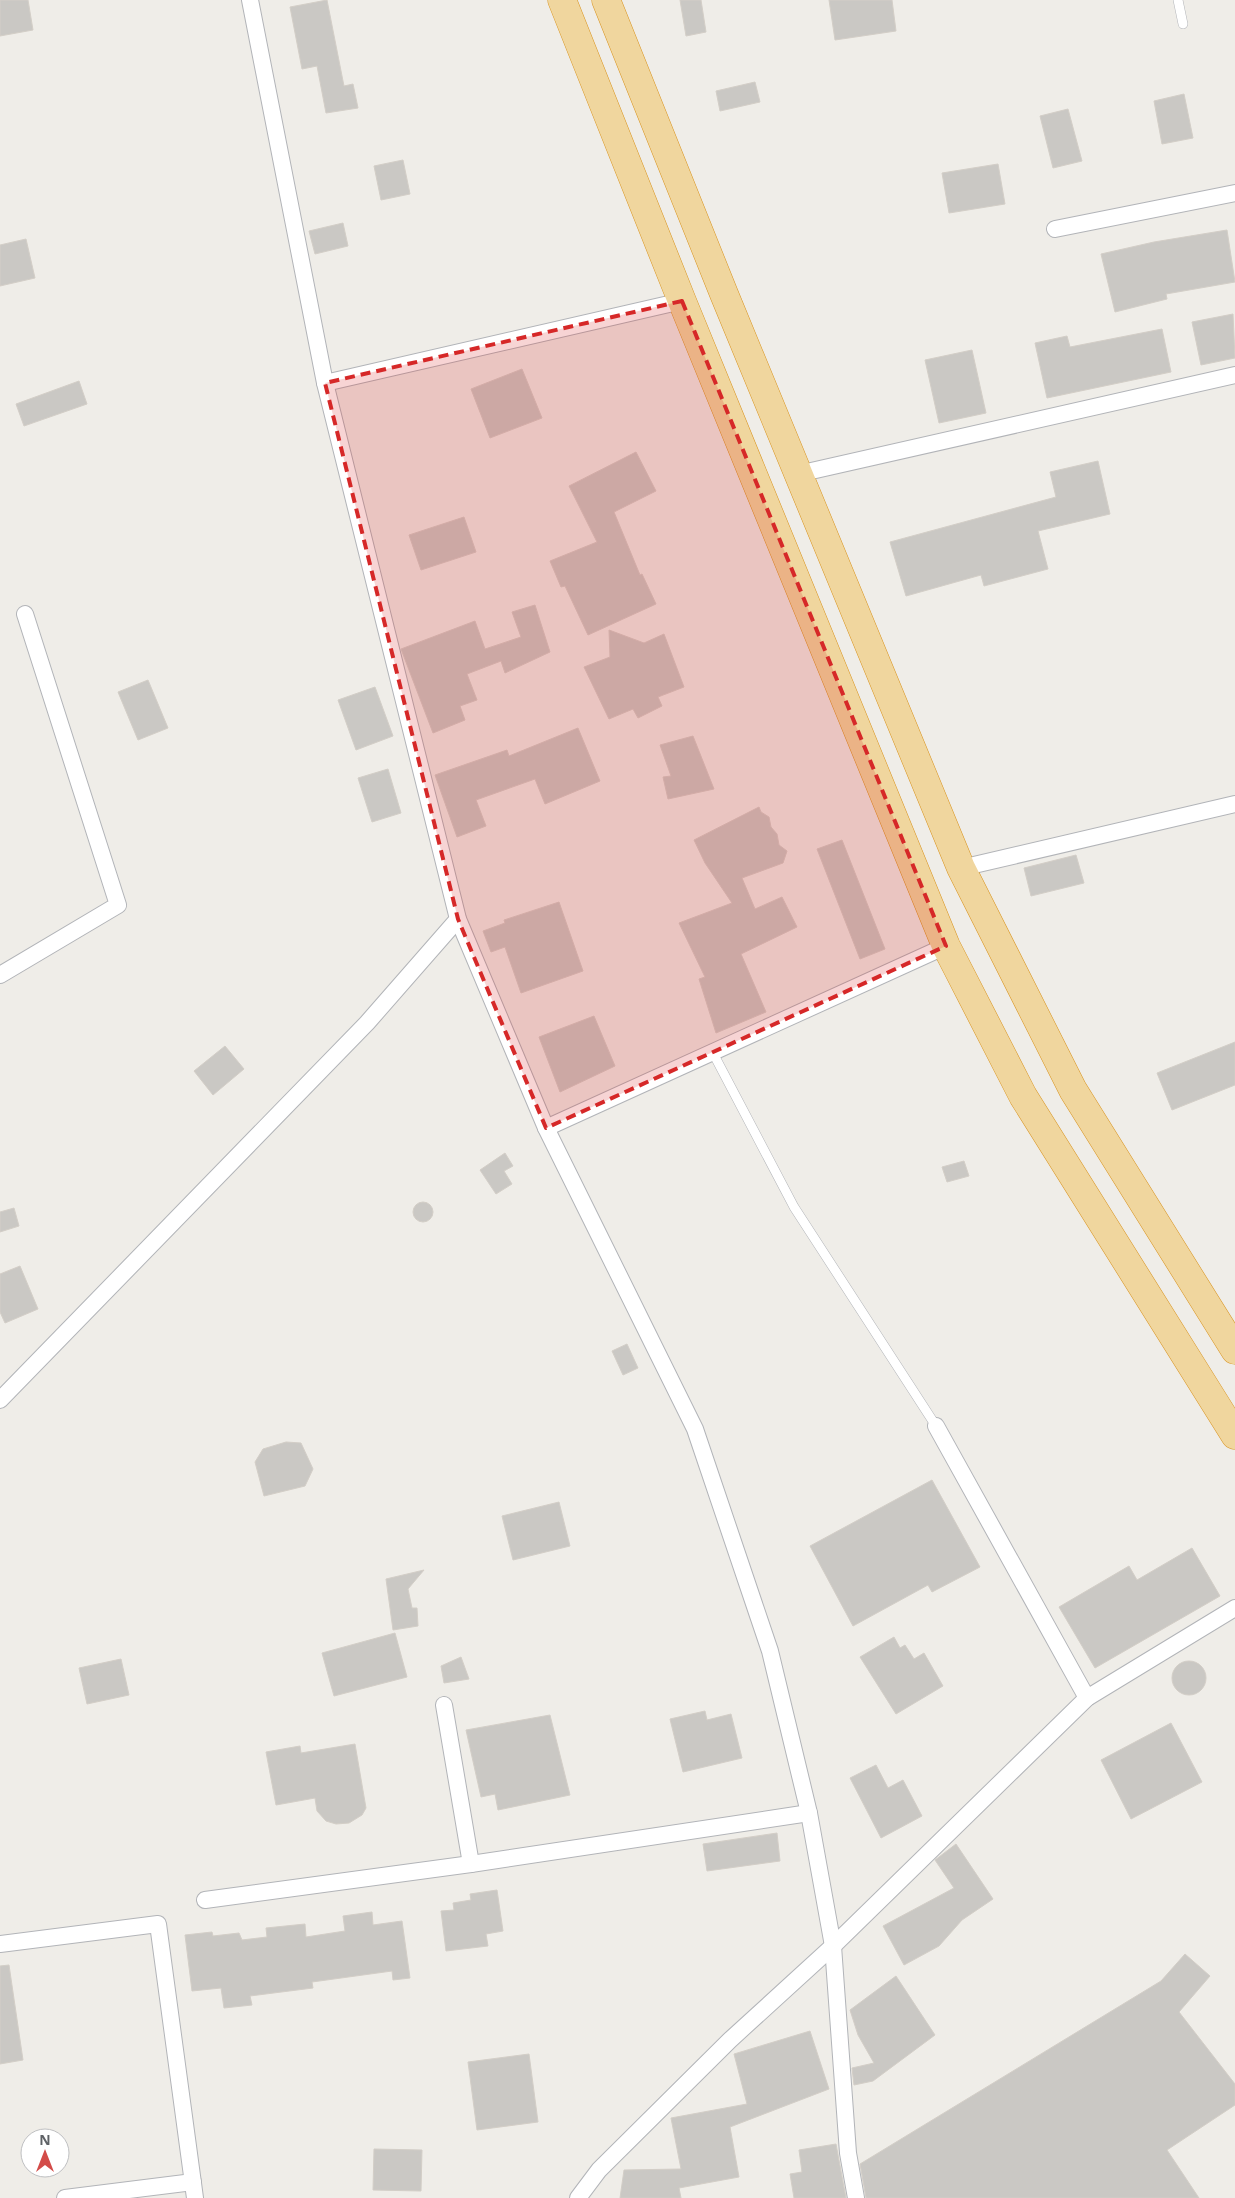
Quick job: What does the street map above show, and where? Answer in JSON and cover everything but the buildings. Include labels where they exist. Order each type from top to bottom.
[{"type":"highway","points":[[562,0],[682,301],[946,946],[1023,1096],[1235,1435]]},
{"type":"highway","points":[[606,0],[798,474],[961,868],[1073,1090],[1235,1350]]},
{"type":"street","points":[[250,0],[325,382],[458,919],[546,1128],[695,1429],[770,1651],[809,1812],[833,1946],[848,2153],[856,2198]]},
{"type":"street","points":[[1055,229],[1235,193]]},
{"type":"street","points":[[325,382],[682,301]]},
{"type":"street","points":[[798,474],[1235,376]]},
{"type":"street","points":[[0,975],[118,905],[25,614]]},
{"type":"street","points":[[961,868],[1235,804]]},
{"type":"street","points":[[0,1400],[368,1023],[458,919]]},
{"type":"street","points":[[546,1128],[946,946]]},
{"type":"street","points":[[936,1426],[1087,1698]]},
{"type":"street","points":[[578,2198],[599,2170],[724,2047],[833,1946],[1087,1698],[1235,1608]]},
{"type":"street","points":[[444,1705],[472,1864]]},
{"type":"street","points":[[205,1900],[472,1864],[809,1812]]},
{"type":"street","points":[[0,1944],[158,1924],[194,2190],[65,2198]]},
{"type":"lane","points":[[1178,0],[1182,24]]},
{"type":"lane","points":[[713,1053],[794,1207],[936,1426]]},
{"type":"highlighted area","points":[[682,301],[946,946],[546,1128],[458,919],[325,383]]}]
